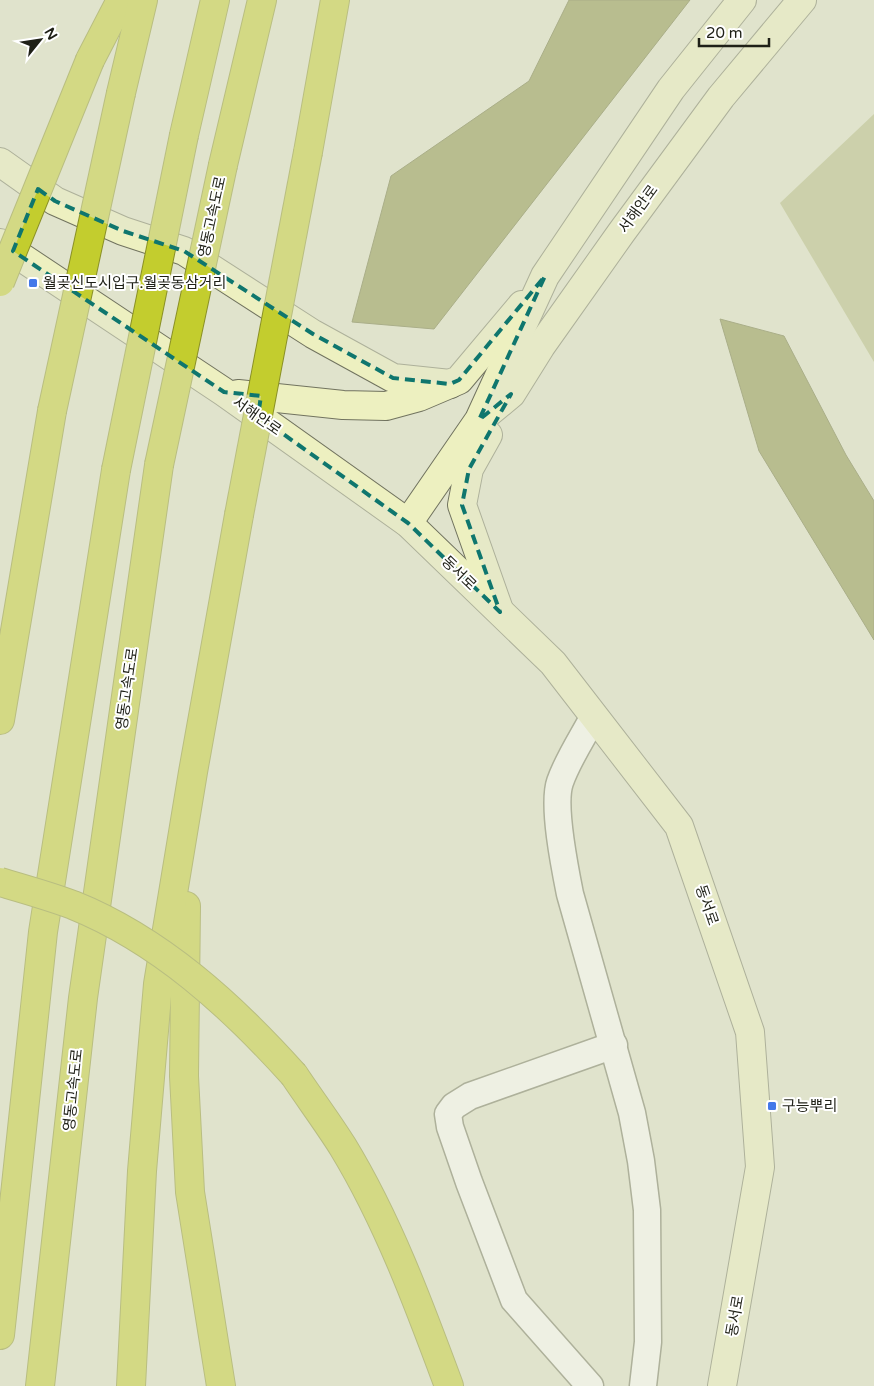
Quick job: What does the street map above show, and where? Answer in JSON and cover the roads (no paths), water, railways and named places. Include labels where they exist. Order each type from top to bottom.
[{"type":"highway","points":[[0,282],[90,60],[121,0]]},
{"type":"highway","points":[[0,720],[52,411],[143,0]]},
{"type":"highway","points":[[0,1335],[43,932],[116,470],[184,135],[215,0]]},
{"type":"highway","name":"영동고속도로","points":[[40,1386],[83,998],[159,465],[223,165],[262,0]]},
{"type":"highway","points":[[131,1386],[142,1171],[158,984],[193,772],[239,515],[335,0]]},
{"type":"highway","points":[[193,772],[184,932],[184,1076],[190,1192],[221,1386]]},
{"type":"highway","points":[[0,882],[73,905],[130,934],[194,978],[228,1006],[259,1036],[294,1075],[343,1147],[379,1215],[424,1320],[449,1386]]},
{"type":"main road","name":"서해안로","points":[[0,243],[224,392],[408,523],[479,420],[545,276],[671,89],[742,0]]},
{"type":"main road","name":"서해안로","points":[[479,420],[511,394],[541,346],[650,193],[721,97],[802,0]]},
{"type":"main road","points":[[0,162],[55,202],[123,231],[184,251],[313,334],[393,378],[450,384]]},
{"type":"main road","points":[[224,392],[343,405],[386,406],[420,397],[459,380],[545,276]]},
{"type":"main road","points":[[500,612],[462,505],[469,469],[511,394]]},
{"type":"main road","name":"동서로","points":[[408,523],[553,663],[679,826],[750,1032],[760,1167],[722,1386]]},
{"type":"street","points":[[594,716],[559,784],[559,820],[570,894],[614,1045],[632,1113],[641,1161],[647,1210],[648,1342],[644,1386]]},
{"type":"street","points":[[590,1386],[521,1311],[514,1300],[469,1182],[450,1128],[448,1114],[454,1106],[470,1096],[614,1045]]},
{"type":"place","name":"월곶신도시입구.월곶동삼거리","points":[[33,283]]},
{"type":"place","name":"구능뿌리","points":[[772,1106]]}]
